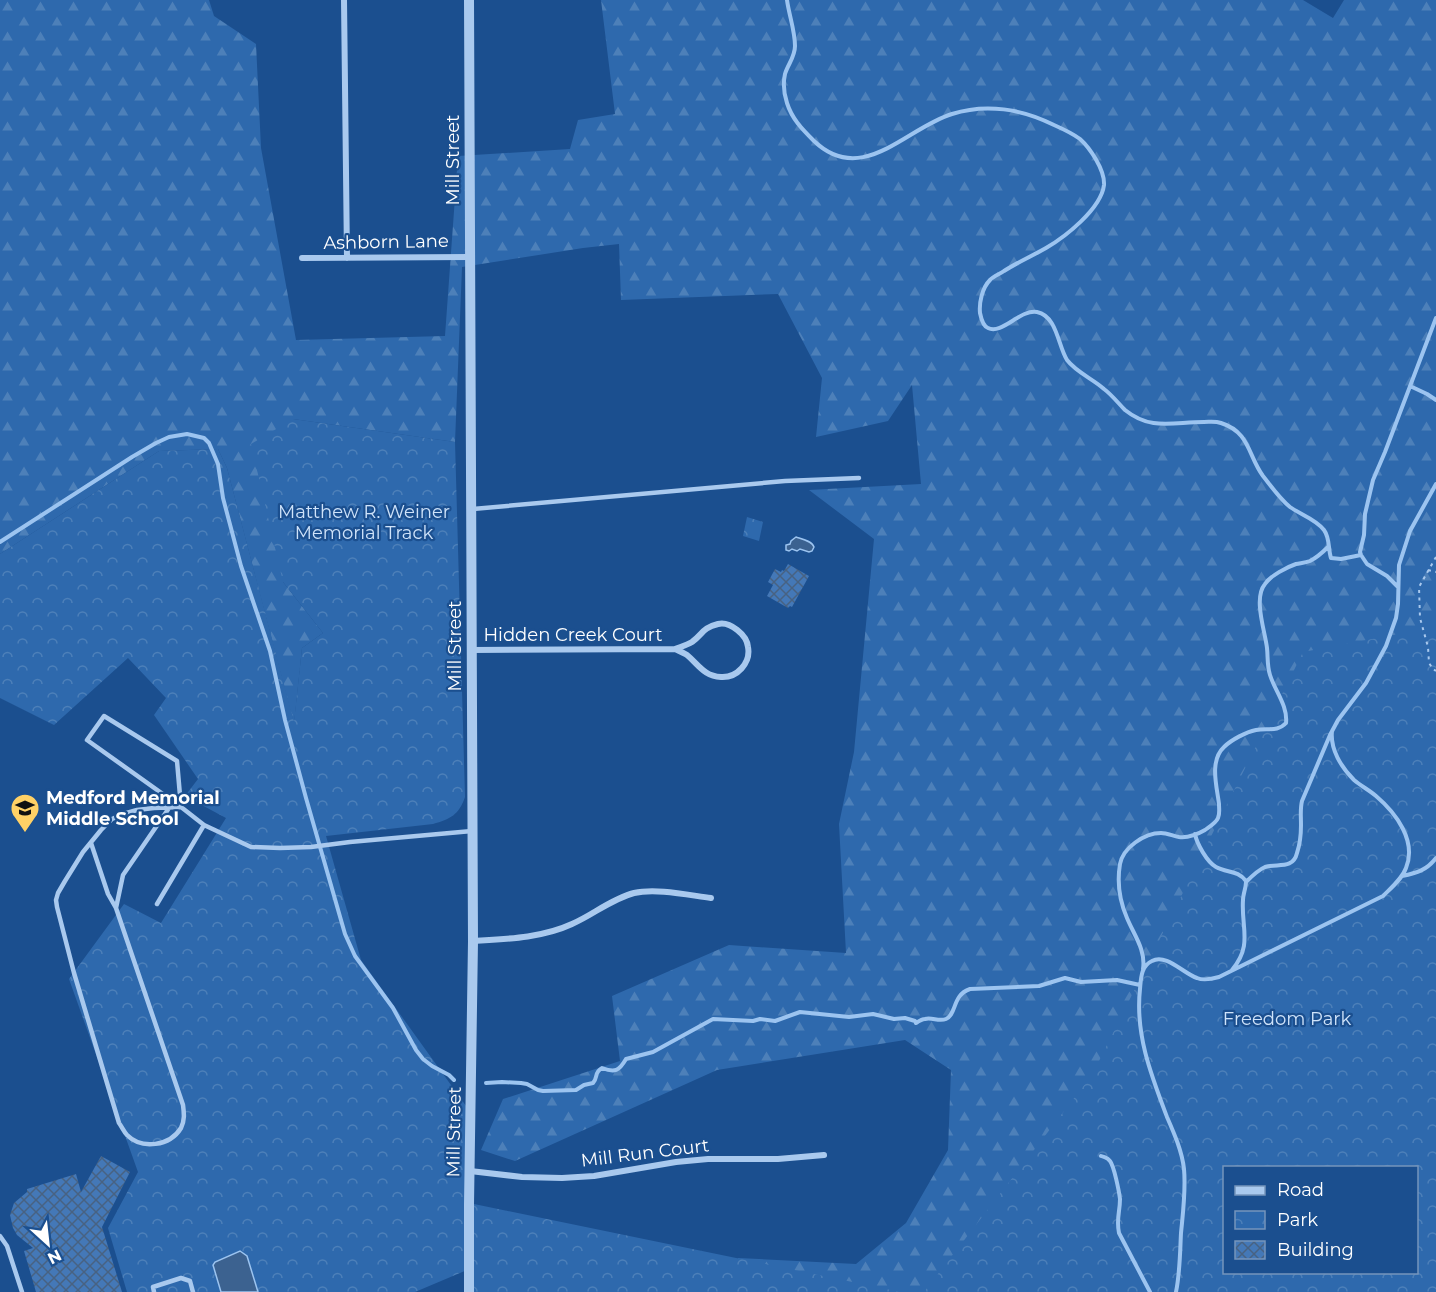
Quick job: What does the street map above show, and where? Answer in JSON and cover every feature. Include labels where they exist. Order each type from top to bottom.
[{"type":"street","points":[[344,0],[347,258]]},
{"type":"street","name":"Mill Street","points":[[469,0],[473,941],[470,1292]]},
{"type":"street","name":"Ashborn Lane","points":[[302,258],[470,256]]},
{"type":"street","name":"Hidden Creek Court","points":[[472,650],[675,649],[693,641],[705,629],[721,623],[733,626],[741,634],[748,646],[747,662],[737,673],[724,677],[709,675],[686,654],[675,649]]},
{"type":"street","points":[[473,941],[519,937],[558,930],[623,897],[642,892],[662,891],[711,898]]},
{"type":"street","name":"Mill Run Court","points":[[470,1171],[562,1179],[708,1159],[778,1159],[824,1155]]},
{"type":"lane","points":[[470,509],[785,481],[860,478]]},
{"type":"lane","points":[[181,807],[177,761],[105,716],[87,740],[204,825],[251,847],[311,847],[472,831]]},
{"type":"lane","points":[[91,843],[108,894],[116,908],[183,1105],[185,1116],[181,1127],[174,1136],[153,1145],[133,1140],[125,1134],[119,1123],[74,973],[56,900],[83,852],[112,819],[137,810],[181,807]]},
{"type":"lane","points":[[116,908],[123,875],[169,808]]},
{"type":"lane","points":[[157,904],[204,825]]},
{"type":"lane","points":[[0,1236],[8,1246],[22,1292]]},
{"type":"lane","points":[[154,1292],[153,1287],[181,1278],[190,1281],[193,1292]]},
{"type":"path","points":[[1436,557],[1419,587],[1420,618],[1428,647],[1429,663],[1436,671]]},
{"type":"path","points":[[1428,570],[1436,572]]},
{"type":"green space","points":[[0,0],[209,0],[214,16],[256,44],[261,148],[296,340],[445,336],[458,156],[570,149],[578,120],[615,114],[601,0],[1303,0],[1333,18],[1344,0],[1436,0],[1436,1094],[1230,1166],[1223,1166],[1223,1274],[1228,1274],[1266,1292],[736,1292],[738,1258],[856,1264],[906,1223],[948,1150],[951,1070],[905,1040],[717,1070],[515,1161],[481,1150],[503,1099],[620,1061],[612,996],[729,945],[846,953],[839,824],[854,752],[874,539],[809,490],[921,484],[912,385],[888,421],[816,437],[822,378],[778,294],[621,300],[619,244],[462,267],[455,442],[293,419],[283,582],[323,633],[302,648],[294,724],[227,468],[218,449],[159,451],[0,554]]},
{"type":"green space","name":"Matthew R. Weiner Memorial Track","points":[[293,419],[455,442],[465,797],[460,808],[453,815],[433,824],[326,836],[361,960],[474,1117],[474,1204],[901,1292],[469,1292],[467,1270],[415,1292],[127,1292],[108,1228],[138,1172],[69,979],[124,904],[161,923],[226,818],[185,796],[198,779],[154,715],[166,698],[128,658],[54,725],[0,698],[0,554],[159,451],[218,449],[227,468],[294,722],[302,648],[323,633],[283,582],[251,444]]},
{"type":"green space","points":[[747,517],[763,522],[759,541],[743,536]]},
{"type":"green space","name":"Freedom Park","points":[[1436,627],[1436,1292],[924,1292],[1092,1075],[1303,652]]},
{"type":"shaded area","points":[[796,537],[811,543],[814,547],[812,551],[786,550],[786,545]]},
{"type":"shaded area","points":[[240,1251],[247,1256],[258,1292],[221,1292],[213,1265]]},
{"type":"building","points":[[788,564],[809,576],[792,607],[788,608],[767,596],[773,585],[768,582],[775,569],[784,571]]},
{"type":"building","points":[[101,1156],[130,1172],[102,1227],[122,1292],[36,1292],[24,1251],[33,1248],[17,1235],[13,1228],[10,1215],[14,1203],[27,1192],[27,1189],[76,1174],[81,1192]]},
{"type":"waterway","points":[[787,0],[795,46],[784,77],[786,100],[802,128],[814,141],[832,154],[849,158],[867,156],[884,150],[952,114],[991,108],[1042,119],[1080,139],[1092,154],[1102,173],[1104,185],[1101,194],[1089,213],[1063,237],[990,280],[983,291],[981,300],[980,313],[986,327],[999,328],[1024,314],[1037,312],[1049,319],[1053,325],[1067,360],[1107,391],[1135,417],[1153,423],[1215,422],[1231,427],[1243,438],[1263,476],[1283,500],[1324,530],[1331,558],[1341,559],[1361,555]]},
{"type":"waterway","points":[[1397,586],[1387,576],[1367,564],[1361,555],[1365,514],[1373,480],[1436,318]]},
{"type":"waterway","points":[[1410,386],[1436,400]]},
{"type":"waterway","points":[[0,542],[156,443],[169,437],[187,434],[204,438],[209,443],[218,464],[223,498],[241,566],[270,651],[285,720],[345,934],[355,956],[393,1008],[416,1050],[423,1059],[454,1080]]},
{"type":"waterway","points":[[1232,970],[1244,944],[1243,900],[1246,882],[1257,871],[1265,867],[1288,864],[1295,858],[1300,839],[1302,801],[1338,720],[1366,683],[1386,646],[1396,618],[1399,565],[1410,531],[1436,484]]},
{"type":"waterway","points":[[1143,969],[1143,955],[1121,899],[1119,878],[1122,858],[1135,842],[1148,836],[1166,833],[1185,837],[1199,833],[1212,825],[1219,816],[1215,774],[1219,753],[1227,744],[1243,734],[1256,730],[1276,729],[1286,723],[1283,705],[1268,668],[1260,598],[1267,581],[1292,565],[1310,561],[1328,547]]},
{"type":"waterway","points":[[1176,1292],[1184,1201],[1184,1169],[1177,1142],[1150,1070],[1142,1038],[1139,1006],[1142,973],[1148,963],[1157,959],[1169,962],[1200,979],[1219,977],[1383,896],[1399,880],[1409,858],[1409,848],[1403,828],[1391,811],[1354,780],[1345,769],[1337,757],[1332,731]]},
{"type":"waterway","points":[[1195,834],[1203,852],[1213,865],[1236,873],[1246,881]]},
{"type":"waterway","points":[[1402,876],[1421,870],[1436,858]]},
{"type":"waterway","points":[[486,1083],[521,1083],[543,1091],[576,1090],[593,1083],[598,1071],[602,1068],[616,1070],[626,1059],[653,1052],[713,1019],[775,1021],[800,1012],[849,1017],[873,1014],[894,1019],[905,1018],[916,1023],[928,1019],[946,1019],[952,1013],[960,996],[970,989],[1039,986],[1065,978],[1081,982],[1117,980],[1140,985]]},
{"type":"waterway","points":[[1101,1156],[1110,1161],[1116,1179],[1120,1199],[1119,1233],[1150,1292]]},
{"type":"place","name":"Medford Memorial Middle School","points":[[25,834]]}]
